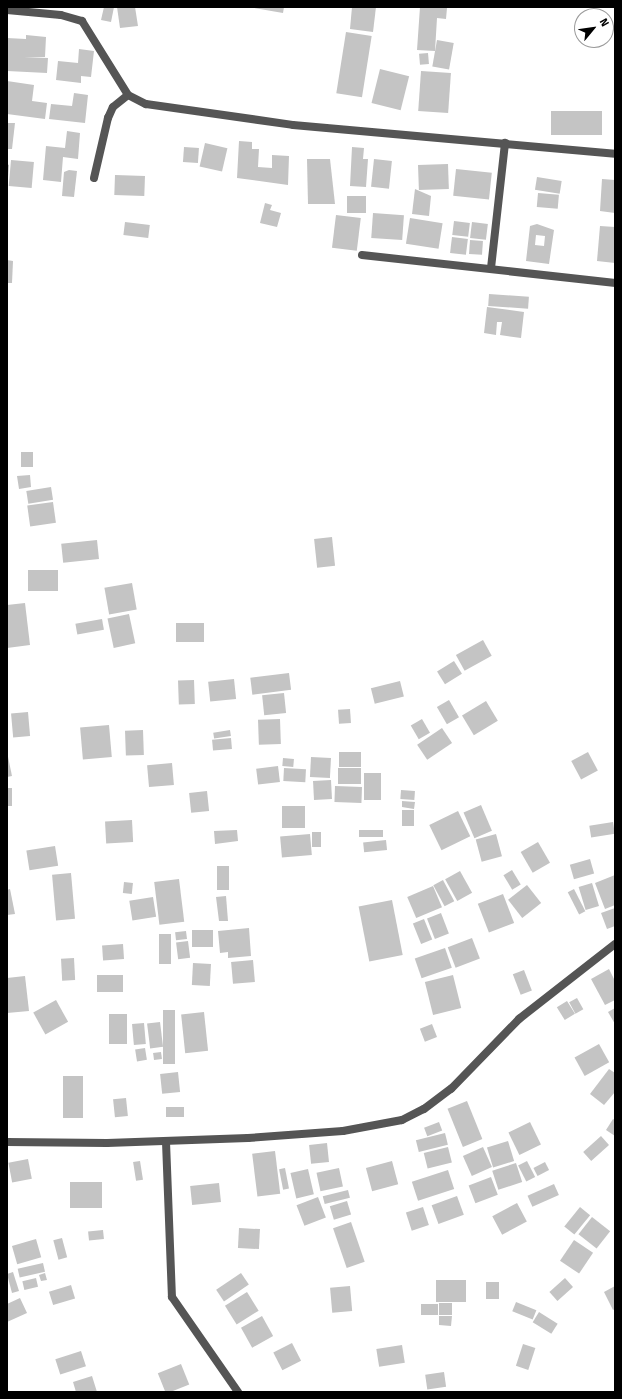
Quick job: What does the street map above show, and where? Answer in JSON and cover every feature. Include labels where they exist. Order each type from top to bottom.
[{"type":"street","points":[[7,10],[61,15],[82,22],[128,95],[146,104],[293,125],[615,154]]},
{"type":"street","points":[[94,178],[108,118],[113,107],[128,95]]},
{"type":"street","points":[[491,268],[505,143]]},
{"type":"street","points":[[362,255],[491,268],[615,283]]},
{"type":"street","points":[[7,1142],[166,1142],[343,1131],[402,1120],[424,1109],[451,1089],[519,1019],[615,944]]},
{"type":"street","points":[[166,1142],[172,1297],[238,1392]]},
{"type":"building","points":[[104,7],[114,7],[111,22],[101,20]]},
{"type":"building","points":[[117,7],[135,7],[138,26],[120,28]]},
{"type":"building","points":[[248,7],[284,7],[283,13]]},
{"type":"building","points":[[352,7],[376,7],[373,32],[350,29]]},
{"type":"building","points":[[420,7],[447,8],[446,19],[437,18],[435,51],[417,50]]},
{"type":"building","points":[[346,32],[372,36],[362,97],[336,93]]},
{"type":"building","points":[[26,35],[46,37],[45,57],[24,57],[48,58],[47,73],[7,71],[7,38],[26,39]]},
{"type":"building","points":[[437,40],[454,43],[449,70],[432,67]]},
{"type":"building","points":[[79,49],[94,51],[91,77],[81,76],[81,83],[56,80],[58,61],[78,63]]},
{"type":"building","points":[[428,53],[429,64],[420,65],[419,54]]},
{"type":"building","points":[[380,69],[409,76],[401,110],[372,103]]},
{"type":"building","points":[[421,71],[451,73],[448,113],[418,111]]},
{"type":"building","points":[[7,81],[34,85],[32,101],[47,103],[45,119],[7,114]]},
{"type":"building","points":[[74,93],[88,95],[85,123],[49,119],[51,104],[72,106]]},
{"type":"building","points":[[551,111],[602,111],[602,135],[551,135]]},
{"type":"building","points":[[7,123],[15,123],[12,149],[7,149]]},
{"type":"building","points":[[67,131],[80,133],[78,159],[63,157],[61,182],[43,180],[46,146],[65,148]]},
{"type":"building","points":[[239,141],[252,142],[252,149],[259,149],[258,167],[272,168],[272,155],[289,156],[288,185],[237,178]]},
{"type":"building","points":[[205,143],[227,148],[222,172],[200,166]]},
{"type":"building","points":[[184,147],[199,148],[198,163],[183,162]]},
{"type":"building","points":[[352,147],[364,148],[363,159],[368,159],[366,187],[350,186]]},
{"type":"building","points":[[307,159],[330,159],[335,204],[308,204]]},
{"type":"building","points":[[374,159],[392,161],[389,189],[371,187]]},
{"type":"building","points":[[11,160],[34,162],[32,188],[9,186]]},
{"type":"building","points":[[7,164],[9,165],[8,178],[7,178]]},
{"type":"building","points":[[448,164],[449,189],[419,190],[418,165]]},
{"type":"building","points":[[456,169],[492,173],[489,200],[453,196]]},
{"type":"building","points":[[69,170],[77,171],[74,197],[62,196],[64,172]]},
{"type":"building","points":[[115,175],[145,176],[144,196],[114,195]]},
{"type":"building","points":[[537,177],[562,181],[560,194],[535,190]]},
{"type":"building","points":[[602,179],[615,180],[615,213],[600,211]]},
{"type":"building","points":[[415,189],[431,196],[429,216],[412,214]]},
{"type":"building","points":[[538,193],[559,195],[558,209],[537,207]]},
{"type":"building","points":[[347,196],[366,196],[366,213],[347,213]]},
{"type":"building","points":[[265,203],[272,205],[270,210],[281,213],[277,227],[260,223]]},
{"type":"building","points":[[373,213],[404,215],[402,240],[371,238]]},
{"type":"building","points":[[336,215],[361,218],[357,251],[332,248]]},
{"type":"building","points":[[410,218],[443,223],[439,249],[406,244]]},
{"type":"building","points":[[454,221],[470,223],[468,237],[452,235]]},
{"type":"building","points":[[125,222],[150,225],[148,238],[123,235]]},
{"type":"building","points":[[472,222],[488,224],[486,240],[470,238]]},
{"type":"building","points":[[537,224],[554,230],[549,264],[526,261],[530,226]],"holes":[[[536,235],[545,236],[544,246],[535,245]]]},
{"type":"building","points":[[600,226],[615,227],[615,263],[597,261]]},
{"type":"building","points":[[452,237],[468,239],[466,255],[450,253]]},
{"type":"building","points":[[470,240],[483,241],[482,255],[469,254]]},
{"type":"building","points":[[7,260],[13,261],[12,283],[7,283]]},
{"type":"building","points":[[489,294],[529,297],[528,309],[488,306]]},
{"type":"building","points":[[487,307],[524,312],[521,338],[500,335],[502,322],[497,322],[496,335],[484,333]]},
{"type":"building","points":[[21,452],[33,452],[33,467],[21,467]]},
{"type":"building","points":[[30,475],[31,487],[19,489],[17,476]]},
{"type":"building","points":[[51,487],[53,500],[28,504],[26,491]]},
{"type":"building","points":[[53,502],[56,523],[30,526],[27,506]]},
{"type":"building","points":[[332,537],[335,566],[317,568],[314,539]]},
{"type":"building","points":[[97,540],[99,559],[63,563],[61,544]]},
{"type":"building","points":[[28,570],[58,570],[58,591],[28,591]]},
{"type":"building","points":[[132,583],[137,610],[109,614],[104,588]]},
{"type":"building","points":[[25,603],[30,645],[7,648],[7,605]]},
{"type":"building","points":[[129,614],[135,643],[114,648],[107,619]]},
{"type":"building","points":[[102,619],[104,630],[77,635],[75,624]]},
{"type":"building","points":[[176,623],[204,623],[204,642],[176,642]]},
{"type":"building","points":[[483,640],[492,656],[465,671],[456,655]]},
{"type":"building","points":[[454,661],[462,674],[445,684],[437,672]]},
{"type":"building","points":[[289,673],[291,690],[252,695],[250,678]]},
{"type":"building","points":[[234,679],[236,699],[210,702],[208,682]]},
{"type":"building","points":[[194,680],[195,704],[179,705],[178,681]]},
{"type":"building","points":[[400,681],[404,697],[375,704],[371,688]]},
{"type":"building","points":[[284,693],[286,713],[264,715],[262,695]]},
{"type":"building","points":[[449,700],[459,717],[447,724],[437,707]]},
{"type":"building","points":[[486,701],[498,721],[474,735],[462,715]]},
{"type":"building","points":[[350,709],[351,723],[339,724],[338,710]]},
{"type":"building","points":[[28,712],[30,736],[13,737],[11,713]]},
{"type":"building","points":[[280,719],[281,744],[259,745],[258,720]]},
{"type":"building","points":[[422,719],[430,733],[419,739],[411,726]]},
{"type":"building","points":[[109,725],[112,757],[83,759],[80,728]]},
{"type":"building","points":[[442,728],[452,743],[427,760],[417,745]]},
{"type":"building","points":[[143,730],[144,755],[126,756],[125,731]]},
{"type":"building","points":[[230,730],[231,736],[214,739],[213,733]]},
{"type":"building","points":[[231,738],[232,749],[213,751],[212,740]]},
{"type":"building","points":[[7,752],[12,776],[7,777]]},
{"type":"building","points":[[339,752],[361,752],[361,767],[339,767]]},
{"type":"building","points":[[588,752],[598,771],[581,779],[571,761]]},
{"type":"building","points":[[311,757],[331,758],[330,778],[310,777]]},
{"type":"building","points":[[283,758],[294,759],[293,767],[282,766]]},
{"type":"building","points":[[172,763],[174,785],[149,787],[147,765]]},
{"type":"building","points":[[278,766],[280,782],[258,785],[256,769]]},
{"type":"building","points":[[284,768],[306,769],[305,782],[283,781]]},
{"type":"building","points":[[338,768],[361,768],[361,784],[338,784]]},
{"type":"building","points":[[364,773],[381,773],[381,800],[364,800]]},
{"type":"building","points":[[331,780],[332,799],[314,800],[313,781]]},
{"type":"building","points":[[335,786],[362,787],[361,803],[334,802]]},
{"type":"building","points":[[7,788],[12,788],[12,806],[7,806]]},
{"type":"building","points":[[401,790],[415,791],[414,800],[400,799]]},
{"type":"building","points":[[207,791],[209,811],[191,813],[189,793]]},
{"type":"building","points":[[402,801],[415,802],[414,809],[402,807]]},
{"type":"building","points":[[481,805],[492,831],[474,838],[464,812]]},
{"type":"building","points":[[282,806],[305,806],[305,828],[282,828]]},
{"type":"building","points":[[402,810],[414,810],[414,826],[402,826]]},
{"type":"building","points":[[458,811],[470,836],[442,850],[429,825]]},
{"type":"building","points":[[132,820],[133,842],[106,843],[105,821]]},
{"type":"building","points":[[613,822],[615,834],[591,838],[589,826]]},
{"type":"building","points":[[237,830],[238,841],[215,844],[214,831]]},
{"type":"building","points":[[359,830],[383,830],[383,837],[359,837]]},
{"type":"building","points":[[312,832],[321,832],[321,847],[312,847]]},
{"type":"building","points":[[310,834],[312,855],[282,858],[280,837]]},
{"type":"building","points":[[496,834],[502,856],[482,862],[476,839]]},
{"type":"building","points":[[386,840],[387,850],[364,852],[363,842]]},
{"type":"building","points":[[538,842],[550,863],[533,873],[521,852]]},
{"type":"building","points":[[55,846],[58,866],[29,870],[26,851]]},
{"type":"building","points":[[590,859],[594,873],[574,879],[570,865]]},
{"type":"building","points":[[217,866],[229,866],[229,890],[217,890]]},
{"type":"building","points":[[512,870],[521,885],[512,890],[503,875]]},
{"type":"building","points":[[460,871],[472,893],[457,901],[445,879]]},
{"type":"building","points":[[71,873],[75,919],[56,920],[52,875]]},
{"type":"building","points":[[615,875],[615,905],[605,909],[595,883]]},
{"type":"building","points":[[179,879],[184,922],[159,925],[154,882]]},
{"type":"building","points":[[443,880],[454,901],[445,906],[433,885]]},
{"type":"building","points":[[124,882],[133,883],[132,894],[123,893]]},
{"type":"building","points":[[592,883],[599,906],[586,910],[579,887]]},
{"type":"building","points":[[527,885],[541,903],[522,918],[508,900]]},
{"type":"building","points":[[433,886],[442,907],[416,918],[407,897]]},
{"type":"building","points":[[10,889],[15,914],[7,915],[7,890]]},
{"type":"building","points":[[574,889],[585,911],[579,914],[568,892]]},
{"type":"building","points":[[503,894],[514,923],[489,933],[478,904]]},
{"type":"building","points":[[226,896],[228,921],[219,921],[216,897]]},
{"type":"building","points":[[153,897],[156,917],[132,921],[129,901]]},
{"type":"building","points":[[392,900],[403,955],[369,961],[359,906]]},
{"type":"building","points":[[615,908],[615,926],[607,929],[601,913]]},
{"type":"building","points":[[441,913],[449,934],[435,939],[427,918]]},
{"type":"building","points":[[424,919],[432,939],[421,944],[413,923]]},
{"type":"building","points":[[249,928],[251,956],[228,958],[228,952],[220,953],[218,931]]},
{"type":"building","points":[[192,930],[213,930],[213,947],[192,947]]},
{"type":"building","points":[[186,931],[187,939],[176,940],[175,932]]},
{"type":"building","points":[[159,934],[171,934],[171,964],[159,964]]},
{"type":"building","points":[[472,938],[480,959],[456,968],[448,947]]},
{"type":"building","points":[[188,941],[190,958],[178,959],[176,942]]},
{"type":"building","points":[[123,944],[124,959],[103,960],[102,945]]},
{"type":"building","points":[[445,948],[452,968],[422,978],[415,958]]},
{"type":"building","points":[[74,958],[75,980],[62,981],[61,959]]},
{"type":"building","points":[[253,960],[255,982],[233,984],[231,962]]},
{"type":"building","points":[[193,963],[211,964],[210,986],[192,985]]},
{"type":"building","points":[[609,969],[615,981],[615,1000],[605,1005],[591,979]]},
{"type":"building","points":[[524,970],[532,991],[521,995],[513,974]]},
{"type":"building","points":[[97,975],[123,975],[123,992],[97,992]]},
{"type":"building","points":[[453,975],[461,1008],[433,1015],[425,982]]},
{"type":"building","points":[[25,976],[29,1011],[7,1013],[7,978]]},
{"type":"building","points":[[577,998],[583,1009],[575,1014],[569,1002]]},
{"type":"building","points":[[56,1000],[68,1022],[45,1034],[33,1013]]},
{"type":"building","points":[[567,1001],[575,1014],[565,1020],[557,1007]]},
{"type":"building","points":[[615,1008],[615,1024],[608,1012]]},
{"type":"building","points":[[163,1010],[175,1010],[175,1064],[163,1064]]},
{"type":"building","points":[[204,1012],[208,1051],[185,1053],[181,1014]]},
{"type":"building","points":[[109,1014],[127,1014],[127,1044],[109,1044]]},
{"type":"building","points":[[160,1022],[163,1047],[150,1048],[147,1024]]},
{"type":"building","points":[[144,1023],[146,1044],[134,1045],[132,1024]]},
{"type":"building","points":[[432,1024],[437,1037],[425,1042],[420,1029]]},
{"type":"building","points":[[599,1044],[609,1062],[585,1076],[575,1058]]},
{"type":"building","points":[[145,1048],[147,1060],[137,1061],[135,1050]]},
{"type":"building","points":[[161,1052],[162,1059],[154,1060],[153,1053]]},
{"type":"building","points":[[609,1069],[615,1073],[615,1092],[604,1105],[590,1094]]},
{"type":"building","points":[[178,1072],[180,1092],[162,1094],[160,1074]]},
{"type":"building","points":[[63,1076],[83,1076],[83,1118],[63,1118]]},
{"type":"building","points":[[126,1098],[128,1116],[115,1117],[113,1099]]},
{"type":"building","points":[[467,1101],[482,1139],[463,1147],[448,1109]]},
{"type":"building","points":[[166,1107],[184,1107],[184,1117],[166,1117]]},
{"type":"building","points":[[613,1119],[615,1120],[615,1136],[606,1130]]},
{"type":"building","points":[[439,1122],[442,1130],[427,1136],[424,1128]]},
{"type":"building","points":[[530,1122],[541,1144],[519,1155],[508,1133]]},
{"type":"building","points":[[445,1133],[448,1145],[419,1152],[416,1140]]},
{"type":"building","points":[[601,1136],[609,1145],[591,1161],[583,1152]]},
{"type":"building","points":[[508,1141],[514,1161],[493,1168],[487,1147]]},
{"type":"building","points":[[327,1143],[329,1162],[311,1164],[309,1145]]},
{"type":"building","points":[[448,1147],[452,1163],[428,1169],[424,1153]]},
{"type":"building","points":[[483,1147],[492,1167],[472,1176],[463,1156]]},
{"type":"building","points":[[275,1151],[280,1194],[257,1196],[252,1154]]},
{"type":"building","points":[[28,1159],[32,1179],[12,1182],[8,1163]]},
{"type":"building","points":[[140,1161],[143,1180],[136,1181],[133,1162]]},
{"type":"building","points":[[392,1161],[398,1184],[372,1191],[366,1168]]},
{"type":"building","points":[[527,1161],[535,1177],[526,1182],[518,1166]]},
{"type":"building","points":[[545,1162],[549,1170],[538,1176],[533,1168]]},
{"type":"building","points":[[516,1163],[522,1182],[498,1190],[492,1171]]},
{"type":"building","points":[[285,1168],[289,1189],[283,1190],[279,1169]]},
{"type":"building","points":[[339,1168],[343,1187],[320,1191],[317,1173]]},
{"type":"building","points":[[308,1169],[314,1194],[296,1198],[290,1173]]},
{"type":"building","points":[[448,1170],[454,1189],[418,1201],[412,1182]]},
{"type":"building","points":[[491,1177],[498,1195],[475,1203],[469,1186]]},
{"type":"building","points":[[70,1182],[102,1182],[102,1208],[70,1208]]},
{"type":"building","points":[[219,1183],[221,1202],[192,1205],[190,1186]]},
{"type":"building","points":[[554,1184],[559,1195],[532,1207],[528,1196]]},
{"type":"building","points":[[348,1190],[350,1198],[325,1204],[323,1196]]},
{"type":"building","points":[[457,1196],[464,1215],[438,1224],[432,1205]]},
{"type":"building","points":[[318,1197],[326,1218],[304,1226],[297,1205]]},
{"type":"building","points":[[347,1201],[351,1214],[334,1220],[330,1206]]},
{"type":"building","points":[[517,1203],[527,1222],[502,1235],[492,1216]]},
{"type":"building","points":[[423,1207],[429,1225],[412,1231],[406,1213]]},
{"type":"building","points":[[580,1207],[590,1215],[574,1235],[564,1226]]},
{"type":"building","points":[[592,1217],[610,1231],[597,1248],[578,1234]]},
{"type":"building","points":[[351,1222],[365,1262],[347,1268],[333,1228]]},
{"type":"building","points":[[239,1228],[260,1229],[259,1249],[238,1248]]},
{"type":"building","points":[[103,1230],[104,1239],[89,1241],[88,1232]]},
{"type":"building","points":[[62,1238],[67,1257],[58,1260],[53,1240]]},
{"type":"building","points":[[36,1239],[41,1257],[17,1264],[12,1246]]},
{"type":"building","points":[[574,1240],[593,1253],[579,1274],[560,1261]]},
{"type":"building","points":[[43,1263],[45,1272],[20,1278],[18,1269]]},
{"type":"building","points":[[13,1272],[19,1291],[12,1293],[7,1274]]},
{"type":"building","points":[[45,1273],[47,1280],[41,1281],[39,1275]]},
{"type":"building","points":[[241,1273],[249,1285],[224,1301],[216,1290]]},
{"type":"building","points":[[36,1278],[38,1287],[24,1290],[22,1281]]},
{"type":"building","points":[[565,1278],[573,1287],[557,1301],[549,1292]]},
{"type":"building","points":[[436,1280],[466,1280],[466,1302],[436,1302]]},
{"type":"building","points":[[486,1282],[499,1282],[499,1299],[486,1299]]},
{"type":"building","points":[[71,1285],[75,1298],[53,1305],[49,1292]]},
{"type":"building","points":[[350,1286],[352,1311],[332,1313],[330,1288]]},
{"type":"building","points":[[615,1286],[615,1309],[613,1310],[604,1292]]},
{"type":"building","points":[[247,1292],[259,1311],[237,1324],[225,1306]]},
{"type":"building","points":[[20,1298],[27,1313],[7,1322],[7,1304]]},
{"type":"building","points":[[516,1302],[536,1310],[533,1320],[512,1311]]},
{"type":"building","points":[[439,1303],[452,1303],[452,1315],[439,1315]]},
{"type":"building","points":[[421,1304],[438,1304],[438,1315],[421,1315]]},
{"type":"building","points":[[539,1312],[558,1324],[551,1334],[533,1322]]},
{"type":"building","points":[[262,1316],[273,1336],[252,1348],[241,1328]]},
{"type":"building","points":[[439,1316],[452,1316],[451,1326],[439,1325]]},
{"type":"building","points":[[292,1343],[301,1361],[282,1370],[273,1353]]},
{"type":"building","points":[[523,1344],[535,1348],[528,1370],[516,1366]]},
{"type":"building","points":[[402,1345],[405,1363],[379,1367],[376,1349]]},
{"type":"building","points":[[81,1351],[86,1366],[60,1375],[55,1359]]},
{"type":"building","points":[[181,1364],[189,1384],[170,1392],[165,1392],[158,1373]]},
{"type":"building","points":[[444,1372],[446,1387],[427,1389],[425,1375]]},
{"type":"building","points":[[92,1376],[97,1392],[76,1392],[73,1382]]}]
